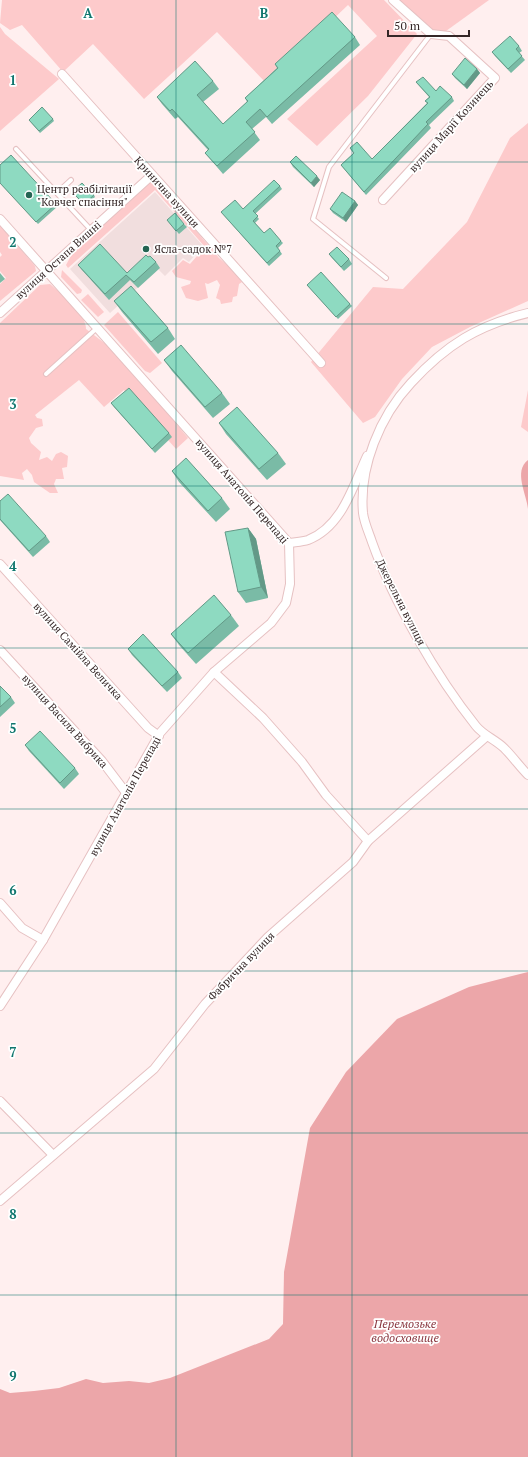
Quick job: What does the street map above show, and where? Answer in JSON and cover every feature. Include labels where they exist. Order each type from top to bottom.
[{"type":"street","points":[[393,0],[431,34]]},
{"type":"street","name":"вулиця Марії Козинець","points":[[383,200],[495,78],[449,36],[431,34]]},
{"type":"street","name":"Кринична вулиця","points":[[62,74],[321,363]]},
{"type":"street","name":"вулиця Остапа Вишні","points":[[0,313],[45,270],[152,175]]},
{"type":"street","name":"вулиця Анатолія Перепаді","points":[[0,219],[289,543],[290,584],[286,603],[271,623],[214,672],[159,736],[43,940],[0,1006]]},
{"type":"street","name":"Джерельна вулиця","points":[[528,313],[495,322],[466,335],[436,358],[397,398],[375,439],[362,497],[363,515],[382,569],[426,651],[476,727],[503,747],[528,775]]},
{"type":"street","points":[[289,543],[307,541],[314,538],[337,519],[375,439]]},
{"type":"street","name":"вулиця Самійла Величка","points":[[0,564],[148,728],[159,736]]},
{"type":"street","name":"вулиця Василя Вибрика","points":[[0,650],[102,761],[127,794]]},
{"type":"street","points":[[214,672],[263,718],[302,762],[326,795],[368,841]]},
{"type":"street","name":"Фабрична вулиця","points":[[0,1202],[154,1069],[205,1004],[262,942],[353,862],[368,841],[487,736]]},
{"type":"street","points":[[0,903],[22,928],[43,940]]},
{"type":"street","points":[[0,1100],[53,1155]]},
{"type":"lane","points":[[386,278],[313,219],[329,167],[431,34]]},
{"type":"lane","points":[[16,149],[91,230]]},
{"type":"lane","points":[[57,193],[71,180]]},
{"type":"lane","points":[[46,374],[97,328]]},
{"type":"shaded area","points":[[2,0],[384,0],[417,34],[368,96],[317,146],[287,119],[377,36],[348,5],[266,83],[217,32],[144,99],[93,44],[63,72],[22,25],[10,30],[0,23]]},
{"type":"shaded area","points":[[398,0],[489,0],[446,31],[434,31]]},
{"type":"shaded area","points":[[0,27],[5,34],[59,79],[0,131]]},
{"type":"shaded area","points":[[528,123],[528,301],[470,327],[432,347],[402,379],[375,417],[363,423],[311,362],[373,287],[403,289],[467,222],[510,138]]},
{"type":"shaded area","points":[[153,180],[219,258],[234,271],[242,282],[239,284],[237,296],[233,297],[232,302],[221,304],[220,300],[216,298],[220,285],[217,280],[208,284],[205,283],[208,298],[198,301],[186,298],[181,287],[190,284],[191,281],[176,277],[172,271],[183,260],[190,264],[205,247],[155,190],[68,268],[66,265],[73,252]]},
{"type":"shaded area","name":"Ясла-садок №7","points":[[155,192],[203,246],[189,262],[183,258],[165,276],[158,269],[110,313],[70,269]]},
{"type":"shaded area","points":[[0,225],[35,266],[36,271],[0,301],[0,284],[6,278],[0,271],[0,257],[2,255],[0,252]]},
{"type":"shaded area","points":[[62,270],[82,290],[81,293],[77,294],[61,277]]},
{"type":"shaded area","points":[[50,284],[78,311],[85,323],[86,329],[107,345],[133,372],[188,438],[176,449],[124,390],[104,407],[79,380],[35,415],[37,418],[42,419],[43,426],[36,428],[29,438],[31,443],[41,452],[39,460],[47,457],[52,461],[56,454],[61,452],[68,456],[67,467],[62,468],[64,479],[56,479],[54,484],[58,493],[50,493],[34,482],[32,475],[27,469],[22,473],[24,480],[0,476],[0,323],[40,285]]},
{"type":"shaded area","points":[[88,294],[104,312],[98,317],[81,300]]},
{"type":"shaded area","points":[[118,312],[162,363],[150,373],[145,371],[104,325]]},
{"type":"shaded area","points":[[528,390],[528,432],[521,427]]},
{"type":"water","points":[[528,460],[528,509],[521,477],[524,465]]},
{"type":"water","name":"Перемозьке водосховище","points":[[528,972],[528,1457],[0,1457],[0,1389],[10,1393],[34,1391],[59,1388],[86,1379],[103,1383],[129,1381],[149,1383],[170,1378],[269,1339],[283,1324],[284,1272],[310,1128],[346,1072],[397,1019],[469,987]]},
{"type":"building","points":[[332,12],[355,37],[267,117],[260,109],[246,122],[255,132],[217,166],[205,153],[209,149],[172,109],[170,111],[157,97],[195,61],[213,81],[197,95],[223,124],[248,101],[245,98],[278,68],[275,64]]},
{"type":"building","points":[[510,36],[519,46],[516,49],[522,56],[508,69],[492,52]]},
{"type":"building","points":[[465,58],[477,69],[464,85],[452,74]]},
{"type":"building","points":[[423,77],[436,91],[440,86],[452,97],[426,122],[428,124],[364,192],[341,165],[354,153],[350,148],[357,142],[372,159],[428,103],[425,101],[430,97],[416,82]]},
{"type":"building","points":[[42,107],[53,119],[39,131],[29,120]]},
{"type":"building","name":"Центр реабілітації \"Ковчег спасіння\"","points":[[11,155],[56,204],[36,222],[0,183],[0,165]]},
{"type":"building","points":[[296,156],[317,176],[311,183],[290,162]]},
{"type":"building","points":[[274,180],[280,186],[253,211],[258,216],[253,221],[264,233],[270,228],[281,241],[276,246],[280,251],[267,263],[221,212],[235,200],[243,209]]},
{"type":"building","points":[[82,183],[94,195],[84,204],[72,192]]},
{"type":"building","points":[[342,192],[355,201],[343,218],[330,209]]},
{"type":"building","points":[[175,213],[184,224],[176,231],[167,220]]},
{"type":"building","points":[[100,244],[127,273],[146,255],[148,257],[150,256],[156,262],[134,282],[126,275],[105,294],[78,265]]},
{"type":"building","points":[[337,247],[349,259],[341,267],[329,254]]},
{"type":"building","points":[[321,272],[350,304],[336,317],[307,285]]},
{"type":"building","points":[[131,286],[168,328],[151,342],[114,301]]},
{"type":"building","points":[[181,345],[222,393],[205,407],[164,360]]},
{"type":"building","points":[[129,388],[169,433],[152,449],[111,403]]},
{"type":"building","points":[[237,407],[278,453],[259,469],[219,423]]},
{"type":"building","points":[[186,458],[222,498],[208,511],[172,471]]},
{"type":"building","points":[[8,494],[46,536],[29,551],[0,519],[0,501]]},
{"type":"building","points":[[248,528],[261,587],[238,592],[225,532]]},
{"type":"building","points":[[214,595],[231,615],[188,653],[171,634]]},
{"type":"building","points":[[143,634],[178,672],[162,686],[128,649]]},
{"type":"building","points":[[0,686],[11,697],[0,707]]},
{"type":"building","points":[[40,731],[75,768],[60,783],[25,745]]},
{"type":"place","name":"Центр реабілітації \"Ковчег спасіння\"","points":[[29,195]]},
{"type":"place","name":"Ясла-садок №7","points":[[146,249]]}]
